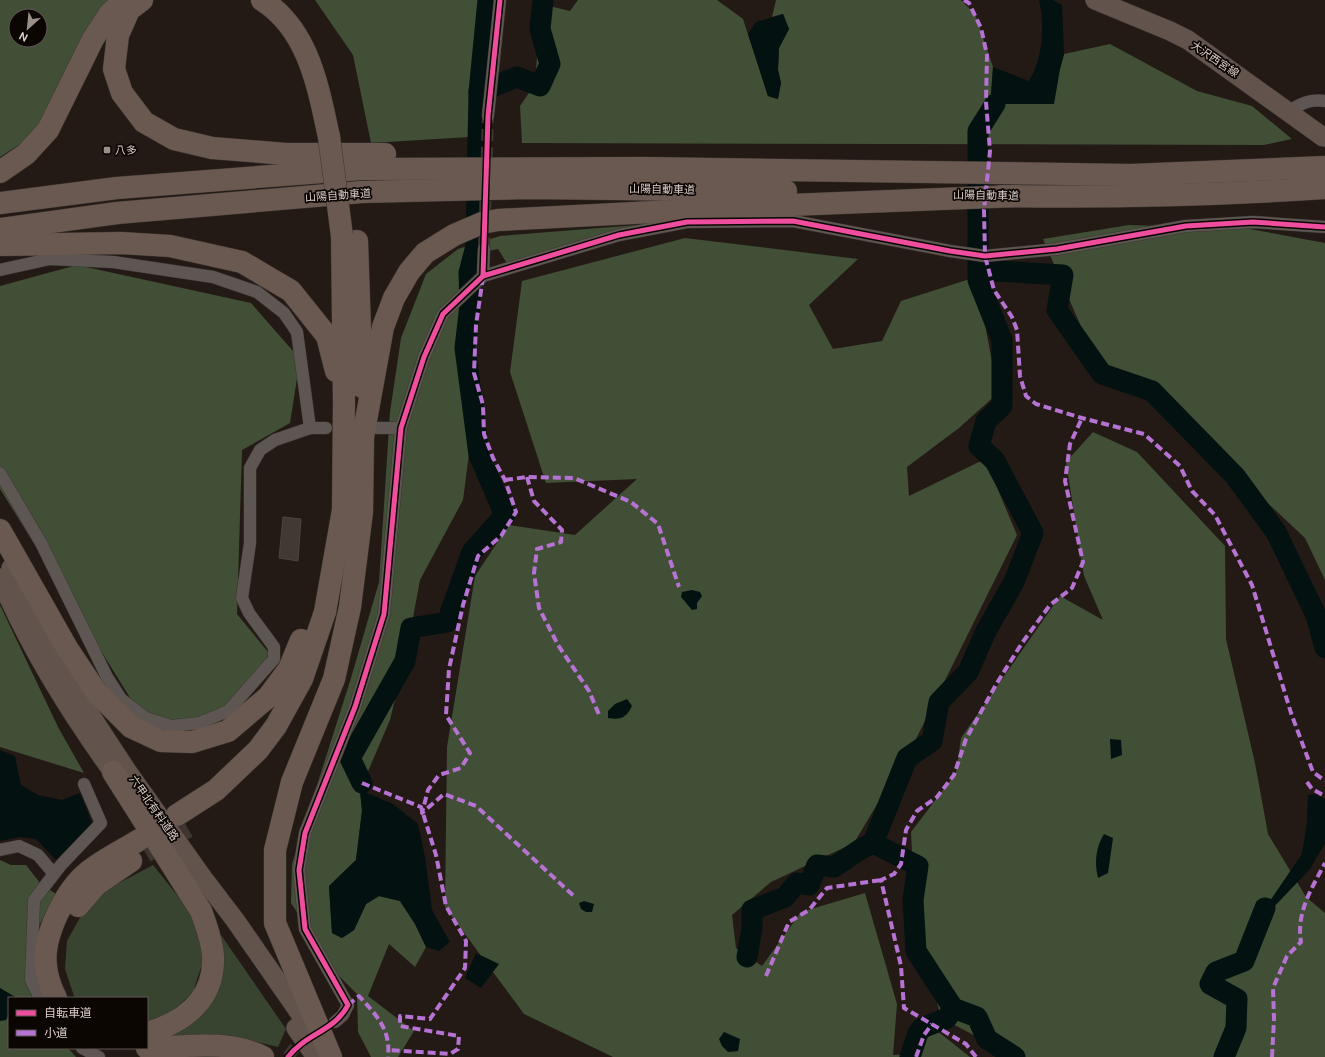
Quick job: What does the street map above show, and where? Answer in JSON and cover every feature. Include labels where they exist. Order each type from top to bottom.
[{"type":"highway","points":[[0,172],[26,154],[48,130],[93,39],[110,13],[125,0]]},
{"type":"highway","points":[[142,0],[130,10],[118,35],[114,69],[122,94],[144,122],[174,139],[212,148],[286,154],[451,154],[645,168]]},
{"type":"highway","points":[[262,0],[285,20],[300,38],[336,137]]},
{"type":"highway","points":[[283,0],[300,18],[322,54],[335,96],[336,137],[350,235],[370,432]]},
{"type":"highway","name":"山陽自動車道","points":[[0,203],[117,188],[360,169],[645,168],[1131,175],[1325,167]]},
{"type":"highway","name":"山陽自動車道","points":[[0,229],[132,212],[362,192],[524,188],[1017,196],[1272,192],[1325,188]]},
{"type":"highway","points":[[331,1057],[275,923],[275,850],[292,782],[334,678],[350,607],[383,327],[394,298],[409,272],[425,253],[454,235],[482,223],[550,217],[774,205],[1017,196]]},
{"type":"highway","points":[[350,235],[344,403],[343,510],[325,612],[302,679],[276,726],[258,750],[182,821],[243,782],[288,727],[320,672],[350,607]]},
{"type":"highway","points":[[0,245],[121,243],[170,246],[242,262],[291,291],[327,336],[344,403]]},
{"type":"highway","points":[[0,530],[67,648],[97,693],[131,727],[161,741],[192,742],[228,731],[268,696],[289,670],[334,564]]},
{"type":"highway","points":[[113,772],[202,911],[210,937],[213,956],[210,977],[204,996],[191,1012],[162,1029],[148,1033]]},
{"type":"highway","points":[[56,997],[51,988],[45,965],[47,945],[54,921],[68,895],[88,871],[142,846],[96,885],[78,905],[67,925],[59,952],[60,970],[66,991],[70,997]]},
{"type":"highway","points":[[148,1048],[220,1046],[241,1049],[263,1057]]},
{"type":"main road","name":"大沢西宮線","points":[[1095,0],[1188,40],[1290,111],[1324,137]]},
{"type":"main road","name":"六甲北有料道路","points":[[0,545],[39,627],[91,716],[127,771],[203,878],[235,920],[331,1057]]},
{"type":"main road","name":"六甲北有料道路","points":[[0,578],[20,623],[87,737],[194,883],[316,1057]]},
{"type":"street","points":[[488,116],[500,0]]},
{"type":"street","points":[[1290,111],[1302,103],[1310,100],[1325,101]]},
{"type":"street","points":[[335,1022],[343,1015],[348,1005],[305,929],[299,870],[305,833],[355,707],[384,614],[401,428],[424,357],[443,314],[483,276],[619,235],[687,222],[793,221],[950,251],[985,256],[1057,249],[1186,226],[1253,222],[1325,227]]},
{"type":"street","points":[[483,276],[484,249]]},
{"type":"street","points":[[0,270],[50,259],[113,262],[213,277],[257,292],[284,313],[297,332],[310,428]]},
{"type":"street","points":[[0,474],[41,543],[107,677],[122,699],[146,718],[171,726],[199,723],[228,711],[274,659],[274,647],[249,613],[242,598],[250,543],[250,468],[260,450],[275,440],[310,428],[326,428]]},
{"type":"street","points":[[370,432],[401,428]]},
{"type":"street","points":[[40,997],[31,980],[34,900],[54,874],[101,823],[84,784]]},
{"type":"street","points":[[0,850],[19,846],[38,855],[54,874]]},
{"type":"street","points":[[84,1049],[99,1057]]},
{"type":"green space","points":[[0,0],[112,0],[42,130],[0,157]]},
{"type":"green space","points":[[315,0],[479,0],[482,6],[469,137],[371,143],[353,55]]},
{"type":"green space","points":[[578,0],[717,0],[743,19],[768,96],[777,99],[781,83],[778,70],[779,48],[789,29],[783,14],[772,17],[776,0],[961,0],[975,14],[993,67],[991,95],[1060,69],[1064,54],[1110,44],[1197,91],[1252,106],[1292,139],[1264,145],[522,143],[520,106],[535,84],[541,4],[570,11]]},
{"type":"green space","points":[[637,225],[508,265],[498,249],[465,256],[460,308],[477,313],[475,408],[463,500],[420,580],[407,650],[390,720],[360,790],[362,811],[356,860],[329,886],[332,933],[342,938],[354,930],[366,904],[379,896],[400,901],[415,924],[426,947],[415,967],[389,944],[368,996],[414,1031],[398,1057],[371,1057],[358,1032],[357,994],[337,974],[291,903],[292,864],[351,678],[379,582],[390,412],[401,338],[426,274],[458,249],[500,236]]},
{"type":"green space","points":[[1129,225],[1250,229],[1325,243],[1325,580],[1305,538],[1166,408],[1105,382],[1043,239]]},
{"type":"green space","points":[[685,238],[858,259],[809,305],[833,349],[882,341],[901,301],[976,277],[998,393],[959,428],[907,467],[909,496],[985,459],[1017,535],[916,739],[854,843],[771,882],[732,915],[736,948],[762,966],[801,912],[865,893],[897,1004],[893,1055],[909,1054],[936,1030],[970,1057],[613,1057],[524,1014],[445,907],[447,747],[475,576],[509,525],[575,535],[637,479],[546,483],[510,372],[522,281]]},
{"type":"green space","points":[[77,265],[251,303],[300,359],[290,423],[242,450],[237,614],[269,653],[245,698],[216,717],[166,724],[134,704],[0,489],[0,286]]},
{"type":"green space","points":[[1093,432],[1137,452],[1225,546],[1226,639],[1255,763],[1268,834],[1306,897],[1325,913],[1325,1057],[1010,1057],[1010,1054],[941,1018],[915,914],[911,832],[956,773],[961,738],[1060,596],[1103,620],[1084,576],[1066,462]]},
{"type":"green space","points":[[0,605],[58,727],[84,773],[0,747]]},
{"type":"green space","points":[[0,860],[11,865],[26,865],[40,883],[56,894],[39,926],[34,997],[8,997],[8,1049],[69,1049],[76,1057],[0,1057]]},
{"type":"green space","points":[[153,865],[194,916],[204,958],[193,992],[170,1014],[148,1022],[148,997],[74,996],[65,969],[67,941],[82,914],[104,891]]},
{"type":"green space","points":[[221,935],[286,1029],[278,1047],[228,1035],[164,1040],[218,976]]},
{"type":"shaded area","points":[[1039,0],[1053,0],[1062,5],[1064,54],[1054,104],[995,104],[991,95],[993,67],[1029,81],[1034,72],[1042,41],[1042,20]]},
{"type":"shaded area","points":[[783,14],[789,29],[779,48],[778,70],[781,83],[778,99],[768,96],[748,34],[756,22]]},
{"type":"shaded area","points":[[692,590],[700,592],[702,596],[697,603],[697,609],[692,610],[681,597],[682,592]]},
{"type":"shaded area","points":[[627,699],[632,706],[625,716],[616,719],[608,718],[608,711],[615,704]]},
{"type":"shaded area","points":[[1110,739],[1121,740],[1122,755],[1111,759]]},
{"type":"shaded area","points":[[0,750],[15,756],[21,785],[38,795],[62,800],[80,793],[92,823],[56,860],[36,839],[20,837],[0,841]]},
{"type":"shaded area","points":[[360,790],[393,804],[418,824],[425,857],[432,910],[450,942],[439,951],[426,947],[415,924],[400,901],[379,896],[366,904],[354,930],[342,938],[332,933],[329,886],[356,860],[362,811]]},
{"type":"shaded area","points":[[1314,794],[1325,799],[1325,843],[1310,869],[1268,913],[1265,908],[1302,854],[1307,822],[1308,795]]},
{"type":"shaded area","points":[[1104,834],[1113,838],[1108,873],[1098,878],[1096,855]]},
{"type":"shaded area","points":[[584,901],[594,904],[592,912],[586,912],[581,909],[579,903]]},
{"type":"shaded area","points":[[476,953],[499,964],[481,988],[465,978]]},
{"type":"shaded area","points":[[0,988],[15,997],[8,997],[8,1016],[6,1020],[0,1021]]},
{"type":"shaded area","points":[[724,1032],[740,1039],[738,1051],[728,1052],[722,1046],[719,1039]]},
{"type":"building","points":[[283,517],[301,519],[298,561],[279,558]]},
{"type":"waterway","points":[[362,783],[350,758],[405,661],[411,628],[447,622],[472,552],[505,515],[479,455],[465,348],[470,305],[469,273],[476,246],[479,92],[488,0]]},
{"type":"waterway","points":[[479,92],[517,77],[540,86],[550,64],[540,29],[543,0]]},
{"type":"waterway","points":[[995,104],[978,131],[978,280],[1002,340],[1002,406],[986,421],[979,446],[995,461],[1033,533],[1014,582],[986,631],[968,672],[939,702],[932,741],[907,758],[873,843],[918,866],[913,900],[916,951],[953,1008],[977,1017],[987,1039],[1015,1057]]},
{"type":"waterway","points":[[978,270],[1063,275],[1057,310],[1102,374],[1152,391],[1235,476],[1276,532],[1316,615],[1325,648]]},
{"type":"waterway","points":[[747,957],[752,928],[752,910],[785,897],[797,883],[809,885],[817,865],[834,867],[873,843]]},
{"type":"waterway","points":[[1224,1057],[1236,1028],[1237,999],[1210,984],[1216,972],[1244,961],[1265,908]]},
{"type":"waterway","points":[[910,1057],[918,1033],[922,1028],[947,1018],[953,1008]]},
{"type":"tunnel","points":[[484,249],[488,116]]},
{"type":"tunnel","points":[[145,852],[187,827]]},
{"type":"tunnel","points":[[288,1057],[296,1046],[311,1037]]},
{"type":"marked path","points":[[964,0],[969,3],[981,28],[987,55],[986,102],[990,151],[984,210],[985,256],[994,290],[1012,317],[1017,330],[1020,376],[1026,396],[1036,404],[1144,434],[1180,466],[1192,491],[1215,515],[1252,585],[1291,713],[1313,772],[1325,781]]},
{"type":"marked path","points":[[483,277],[476,325],[474,373],[483,405],[484,434],[493,458],[505,480],[516,512],[501,536],[478,556],[463,605],[449,669],[446,715],[470,753],[461,768],[439,775],[428,790],[422,813],[444,794],[476,806],[576,898]]},
{"type":"marked path","points":[[976,1057],[966,1044],[904,1008],[901,966],[881,880],[894,874],[901,864],[906,830],[917,811],[937,797],[954,775],[966,739],[997,683],[1022,643],[1050,605],[1072,588],[1083,562],[1065,481],[1070,444],[1082,418]]},
{"type":"marked path","points":[[527,477],[534,501],[562,530],[561,542],[537,549],[534,573],[539,608],[558,645],[589,691],[600,717]]},
{"type":"marked path","points":[[505,480],[527,477],[574,478],[631,502],[658,524],[679,587]]},
{"type":"marked path","points":[[1307,782],[1312,789],[1325,796]]},
{"type":"marked path","points":[[362,783],[421,807],[436,855],[446,906],[466,941],[465,968],[430,1019],[400,1016],[400,1026],[459,1036],[458,1049],[450,1054],[388,1050]]},
{"type":"marked path","points":[[1272,1057],[1274,1019],[1273,988],[1287,956],[1301,942],[1300,931],[1303,910],[1310,891],[1325,863]]},
{"type":"marked path","points":[[766,976],[789,922],[809,910],[827,888],[881,880]]},
{"type":"marked path","points":[[348,1005],[359,996],[376,1016],[385,1030],[388,1057]]},
{"type":"marked path","points":[[916,1057],[924,1035],[932,1024]]},
{"type":"cycle path","points":[[500,0],[488,116],[483,276],[619,235],[687,222],[793,221],[950,251],[985,256],[1057,249],[1186,226],[1253,222],[1325,227]]},
{"type":"cycle path","points":[[288,1057],[295,1049],[336,1021],[348,1005],[305,929],[299,870],[305,833],[355,707],[384,614],[401,428],[424,357],[443,314],[483,276]]},
{"type":"place","name":"八多","points":[[107,150]]}]
